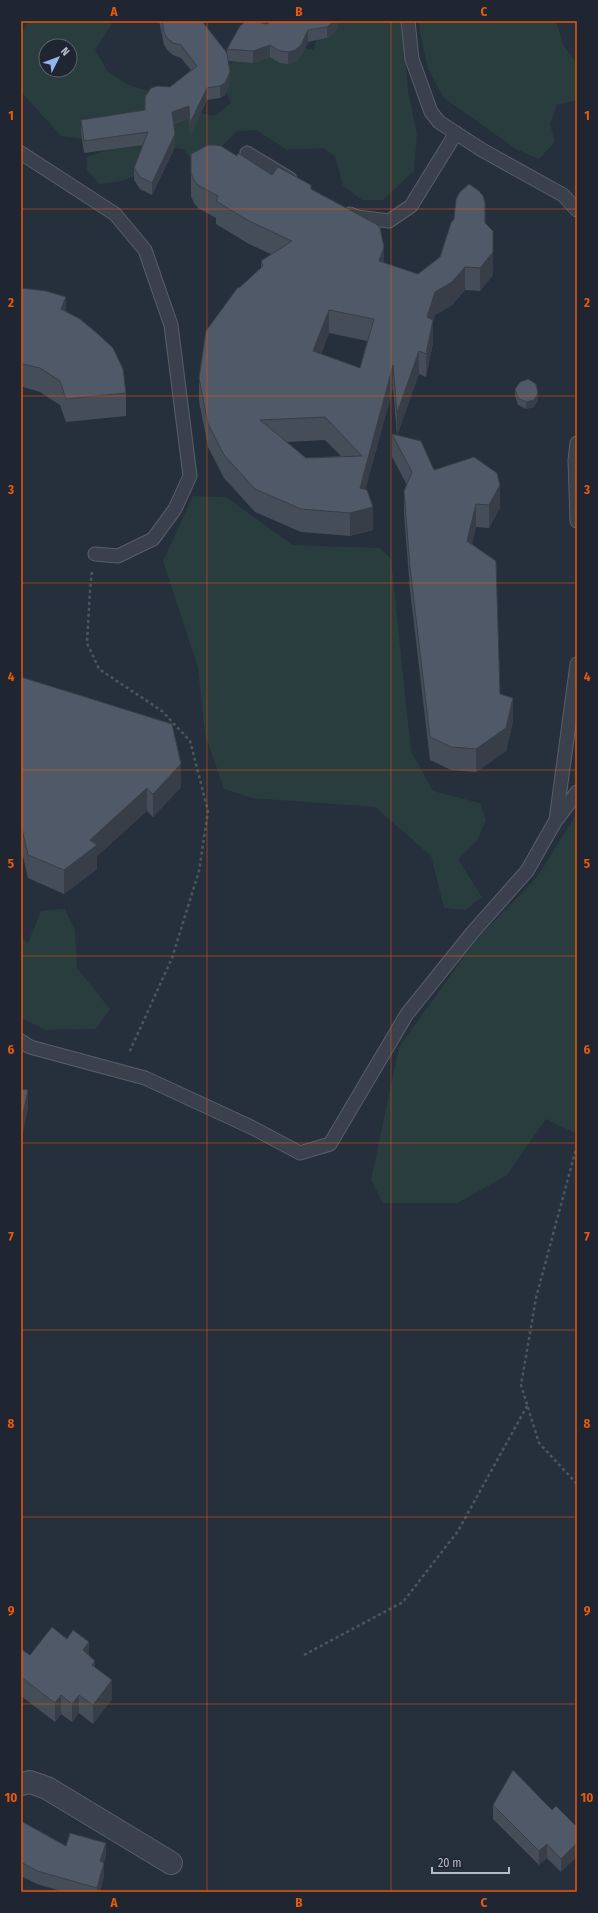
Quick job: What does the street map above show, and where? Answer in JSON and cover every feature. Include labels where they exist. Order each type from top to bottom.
[{"type":"street","points":[[21,1784],[30,1782],[47,1788],[172,1863]]},
{"type":"lane","points":[[408,21],[412,59],[431,112],[439,122],[482,150],[563,195],[577,210]]},
{"type":"lane","points":[[336,206],[357,218],[389,221],[411,206],[456,133]]},
{"type":"lane","points":[[21,153],[114,214],[145,250],[171,325],[190,476],[175,509],[153,539],[118,556],[95,554]]},
{"type":"lane","points":[[247,153],[302,185]]},
{"type":"lane","points":[[563,195],[577,193]]},
{"type":"lane","points":[[577,443],[574,460],[577,521]]},
{"type":"lane","points":[[556,820],[577,664]]},
{"type":"lane","points":[[21,1041],[30,1046],[145,1078],[253,1128],[300,1153],[330,1144],[407,1014],[472,933],[527,871],[556,820],[577,792]]},
{"type":"path","points":[[95,554],[90,590],[87,643],[99,669],[162,711],[190,741],[208,811],[200,871],[172,958],[144,1015],[121,1072]]},
{"type":"path","points":[[577,1145],[536,1298],[521,1386],[539,1443],[577,1484]]},
{"type":"path","points":[[304,1655],[404,1602],[458,1531],[528,1405]]},
{"type":"shaded area","points":[[30,21],[111,21],[111,25],[95,50],[108,72],[129,85],[155,93],[186,110],[214,116],[231,103],[218,75],[233,62],[286,44],[313,50],[324,21],[402,21],[408,91],[417,135],[414,171],[383,200],[362,200],[343,186],[335,156],[323,148],[287,150],[256,130],[237,131],[214,154],[195,163],[183,149],[166,147],[150,169],[123,181],[99,184],[87,170],[87,157],[110,149],[122,137],[90,140],[61,136],[21,92],[21,33]]},
{"type":"shaded area","points":[[418,21],[556,21],[563,44],[577,63],[577,100],[557,105],[550,124],[555,142],[539,159],[516,149],[444,98],[428,69]]},
{"type":"shaded area","points":[[193,496],[226,497],[293,545],[380,548],[391,559],[411,751],[433,791],[480,803],[486,820],[478,839],[458,859],[482,897],[466,910],[444,908],[431,856],[375,807],[252,798],[224,789],[205,734],[198,668],[163,561]]},
{"type":"shaded area","points":[[577,813],[577,1134],[546,1119],[507,1175],[458,1203],[383,1203],[371,1180],[399,1047],[476,940],[537,877]]},
{"type":"shaded area","points":[[65,909],[75,930],[77,968],[110,1009],[96,1029],[46,1030],[21,1018],[21,937],[28,943],[41,911]]},
{"type":"building","points":[[162,21],[202,21],[227,53],[230,72],[225,83],[220,86],[207,88],[190,123],[189,106],[172,112],[175,134],[152,183],[140,177],[134,168],[148,132],[84,141],[81,120],[145,110],[145,97],[151,88],[157,86],[170,87],[197,66],[181,45],[173,43],[167,38]]},
{"type":"building","points":[[249,21],[267,24],[272,21],[334,21],[327,27],[308,30],[301,45],[295,50],[288,52],[280,51],[270,45],[253,51],[227,49],[240,26]]},
{"type":"building","points":[[208,145],[215,145],[221,146],[237,156],[238,153],[272,175],[278,167],[311,185],[311,189],[376,224],[380,228],[384,247],[379,261],[418,274],[440,257],[451,223],[454,219],[456,199],[460,192],[469,184],[483,196],[485,202],[485,223],[493,231],[493,252],[480,268],[465,267],[452,282],[435,292],[427,317],[433,320],[426,354],[419,351],[397,413],[393,365],[360,488],[367,490],[373,507],[350,513],[301,509],[255,489],[224,455],[208,424],[199,378],[206,331],[238,287],[239,288],[263,266],[261,261],[292,241],[249,221],[216,201],[218,196],[198,185],[194,180],[191,173],[191,154]],"holes":[[[329,310],[374,319],[360,368],[313,351]],[[325,417],[362,456],[306,458],[260,420]]]},
{"type":"building","points":[[21,288],[46,291],[66,297],[61,309],[80,319],[113,348],[123,369],[126,393],[66,399],[60,381],[40,368],[23,364],[21,365]]},
{"type":"building","points":[[528,379],[536,384],[538,393],[534,400],[526,402],[518,398],[515,389],[520,382]]},
{"type":"building","points":[[392,434],[421,441],[434,470],[474,457],[497,473],[500,485],[489,505],[476,504],[467,541],[496,561],[500,694],[513,698],[506,728],[476,749],[451,747],[430,737],[410,567],[404,491],[412,472]]},
{"type":"building","points":[[21,677],[172,724],[181,764],[153,794],[147,788],[90,840],[97,845],[64,870],[28,855],[21,825]]},
{"type":"building","points":[[21,1089],[28,1090],[21,1123]]},
{"type":"building","points":[[52,1627],[67,1639],[73,1630],[89,1642],[83,1650],[95,1661],[92,1665],[112,1680],[93,1705],[79,1695],[72,1704],[61,1695],[55,1703],[21,1677],[21,1649],[30,1655]]},
{"type":"building","points":[[513,1770],[552,1810],[556,1806],[577,1827],[577,1843],[561,1859],[547,1844],[539,1851],[493,1805]]},
{"type":"building","points":[[21,1821],[66,1846],[70,1833],[106,1843],[100,1861],[104,1863],[97,1888],[37,1871],[21,1862]]}]
